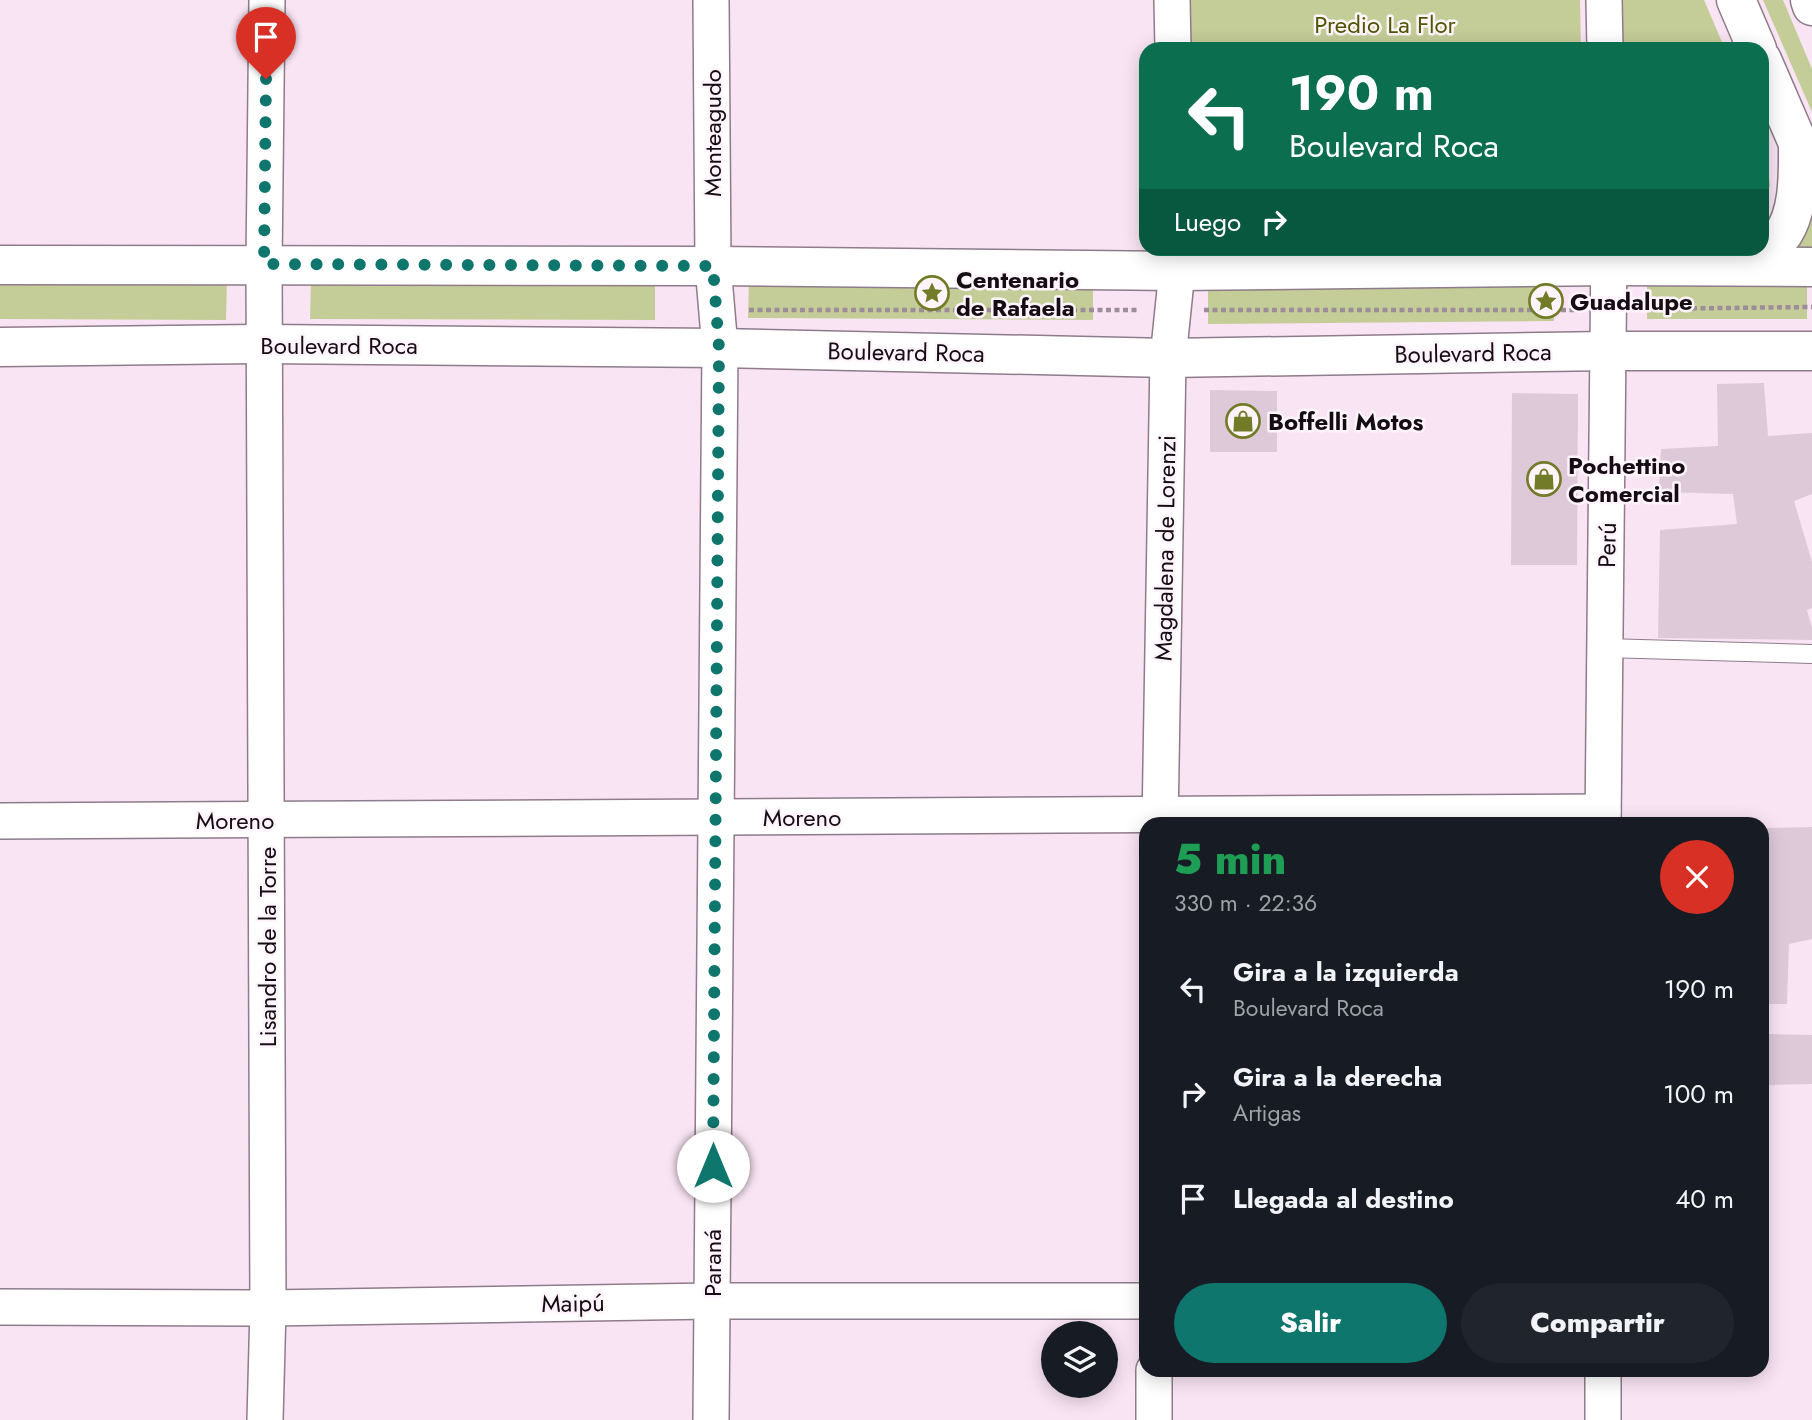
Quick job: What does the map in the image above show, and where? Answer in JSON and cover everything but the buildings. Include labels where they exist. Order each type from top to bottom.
[{"type":"main road","points":[[1736,0],[1755,42]]},
{"type":"main road","points":[[1810,0],[1812,6]]},
{"type":"main road","points":[[1769,76],[1812,177]]},
{"type":"main road","points":[[1769,247],[1779,239],[1790,222],[1798,174],[1798,142]]},
{"type":"main road","points":[[1732,267],[1754,256]]},
{"type":"main road","points":[[0,265],[713,266],[1610,257],[1732,267],[1812,267]]},
{"type":"main road","name":"Boulevard Roca","points":[[0,347],[264,344],[719,348],[1168,358],[1609,351],[1812,351]]},
{"type":"street","name":"Lisandro de la Torre","points":[[265,1420],[268,1308],[264,344],[267,0]]},
{"type":"street","name":"Monteagudo","points":[[711,0],[713,266]]},
{"type":"street","points":[[1172,0],[1173,42]]},
{"type":"street","points":[[1604,0],[1605,42]]},
{"type":"street","name":"Perú","points":[[1603,817],[1610,257]]},
{"type":"street","name":"Magdalena de Lorenzi","points":[[1160,817],[1168,358],[1177,260]]},
{"type":"street","name":"Paraná","points":[[711,1420],[719,348],[713,266]]},
{"type":"street","name":"Moreno","points":[[0,821],[715,817],[1139,819]]},
{"type":"street","name":"Maipú","points":[[0,1307],[268,1308],[712,1301],[1139,1301]]},
{"type":"street","points":[[1154,1377],[1154,1420]]},
{"type":"street","points":[[1603,1377],[1603,1420]]},
{"type":"lane","points":[[1605,648],[1812,654]]},
{"type":"path","points":[[716,310],[1610,310],[1812,307]]},
{"type":"green space","name":"Predio La Flor","points":[[1189,0],[1580,0],[1581,42],[1190,42]]},
{"type":"green space","points":[[1613,0],[1704,0],[1722,42],[1613,42]]},
{"type":"green space","points":[[1763,0],[1783,0],[1812,69],[1812,112]]},
{"type":"green space","points":[[1812,210],[1812,251],[1787,252]]},
{"type":"green space","points":[[749,278],[1093,279],[1093,320],[748,318]]},
{"type":"green space","points":[[1647,278],[1807,279],[1807,319],[1647,319]]},
{"type":"green space","points":[[0,279],[227,280],[226,320],[0,319]]},
{"type":"green space","points":[[311,279],[655,281],[655,320],[310,319]]},
{"type":"green space","points":[[1555,280],[1554,321],[1208,324],[1208,284]]},
{"type":"place","name":"Centenario de Rafaela","points":[[932,293]]},
{"type":"place","name":"Guadalupe","points":[[1546,301]]},
{"type":"place","name":"Boffelli Motos","points":[[1243,421]]},
{"type":"place","name":"Pochettino Comercial","points":[[1544,479]]},
{"type":"route","points":[[266,79],[264,264],[713,266],[719,348],[713,1166]]}]
